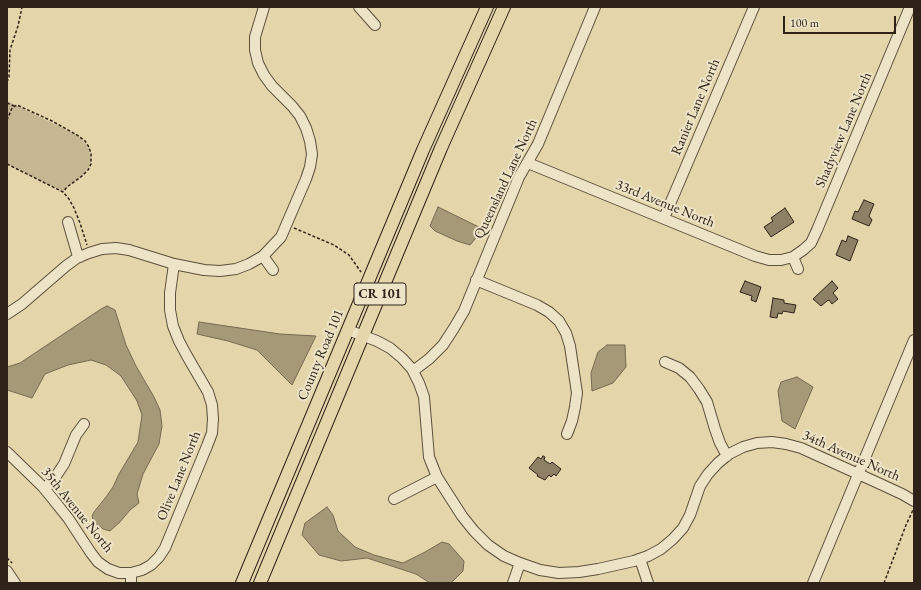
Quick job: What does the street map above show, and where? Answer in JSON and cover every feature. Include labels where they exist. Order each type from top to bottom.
[{"type":"main road","name":"County Road 101","points":[[242,583],[423,150],[487,7]]},
{"type":"main road","name":"CR 101","points":[[260,583],[441,148],[504,7]]},
{"type":"street","points":[[7,314],[22,304],[66,266],[84,255],[102,249],[116,248],[129,250],[174,264],[204,270],[231,270],[250,264],[263,256],[281,237],[306,179],[312,154],[306,128],[300,116],[272,86],[258,63],[255,50],[255,37],[264,7]]},
{"type":"street","points":[[359,7],[375,25]]},
{"type":"street","name":"Queensland Lane North","points":[[413,371],[429,359],[443,345],[464,311],[519,177],[538,144],[595,7]]},
{"type":"street","name":"Ranier Lane North","points":[[664,218],[754,7]]},
{"type":"street","name":"Shadyview Lane North","points":[[793,257],[811,242],[817,230],[910,7]]},
{"type":"street","name":"33rd Avenue North","points":[[528,163],[755,256],[769,260],[781,260],[793,257]]},
{"type":"street","points":[[68,222],[76,248],[84,255]]},
{"type":"street","points":[[263,256],[272,270]]},
{"type":"street","points":[[793,257],[798,269]]},
{"type":"street","name":"Olive Lane North","points":[[131,578],[151,565],[165,548],[208,446],[212,433],[213,419],[210,396],[184,351],[173,326],[170,310],[170,293],[174,264]]},
{"type":"street","points":[[476,280],[537,305],[549,312],[559,321],[566,333],[570,346],[577,393],[572,421],[567,434]]},
{"type":"street","name":"34th Avenue North","points":[[348,330],[390,348],[402,358],[413,371],[424,397],[429,457],[437,477],[462,516],[488,545],[504,556],[540,570],[559,573],[598,569],[640,559],[661,549],[682,528],[690,515],[700,486],[708,474],[727,456],[743,447],[757,443],[772,442],[801,448],[902,494],[914,506]]},
{"type":"street","points":[[813,583],[914,340]]},
{"type":"street","points":[[665,362],[678,368],[690,377],[699,389],[707,402],[720,443],[727,456]]},
{"type":"street","points":[[210,396],[220,393]]},
{"type":"street","points":[[45,489],[64,464],[76,435],[84,424]]},
{"type":"street","name":"35th Avenue North","points":[[7,452],[45,489],[68,518],[98,562],[108,569],[119,572],[131,578]]},
{"type":"street","points":[[394,499],[437,477]]},
{"type":"street","points":[[640,559],[648,583]]},
{"type":"street","points":[[513,583],[520,563]]},
{"type":"street","points":[[7,571],[15,583]]},
{"type":"path","points":[[7,82],[9,77],[10,50],[18,26],[22,7]]},
{"type":"path","points":[[7,103],[14,106],[17,105],[71,131],[85,141],[89,147],[91,164],[88,170],[63,192]]},
{"type":"path","points":[[7,120],[14,106]]},
{"type":"path","points":[[7,164],[63,192],[74,208],[80,223],[84,255]]},
{"type":"path","points":[[287,225],[334,245],[349,255],[363,274]]},
{"type":"path","points":[[884,583],[914,506]]},
{"type":"shaded area","points":[[7,101],[77,135],[89,147],[91,164],[82,176],[67,187],[63,192],[7,164]]},
{"type":"shaded area","points":[[438,207],[481,228],[470,245],[435,231],[430,226]]},
{"type":"shaded area","points":[[107,306],[115,310],[126,345],[160,410],[162,426],[159,444],[143,474],[137,494],[139,503],[130,510],[110,531],[103,529],[94,522],[92,516],[113,487],[138,442],[142,415],[137,401],[121,376],[106,365],[91,360],[68,365],[45,374],[32,398],[7,390],[7,367],[20,363]]},
{"type":"shaded area","points":[[199,322],[280,334],[316,336],[292,385],[257,350],[228,341],[197,334]]},
{"type":"shaded area","points":[[607,345],[625,345],[626,367],[613,383],[592,391],[591,373],[598,352]]},
{"type":"shaded area","points":[[797,377],[813,387],[795,429],[782,421],[778,391],[781,382]]},
{"type":"shaded area","points":[[327,507],[333,515],[338,531],[355,547],[374,555],[403,563],[442,542],[449,544],[464,561],[463,571],[451,583],[430,583],[416,574],[367,558],[341,561],[319,555],[302,535],[305,523]]},
{"type":"building","points":[[864,200],[874,204],[869,216],[872,220],[869,226],[852,219],[855,211],[858,212]]},
{"type":"building","points":[[785,208],[794,222],[771,237],[764,227],[773,221],[771,218]]},
{"type":"building","points":[[848,236],[858,240],[850,261],[836,255],[842,240],[846,242]]},
{"type":"building","points":[[745,281],[761,287],[756,302],[751,300],[752,296],[740,292]]},
{"type":"building","points":[[832,281],[838,288],[833,293],[838,299],[832,304],[829,300],[821,306],[813,299]]},
{"type":"building","points":[[773,298],[784,300],[784,303],[796,305],[794,313],[783,311],[782,314],[778,313],[777,318],[770,317]]},
{"type":"building","points":[[543,456],[545,457],[544,460],[550,464],[552,462],[561,469],[556,476],[554,474],[551,477],[549,475],[545,480],[537,476],[538,475],[529,468],[538,457],[541,459]]}]
